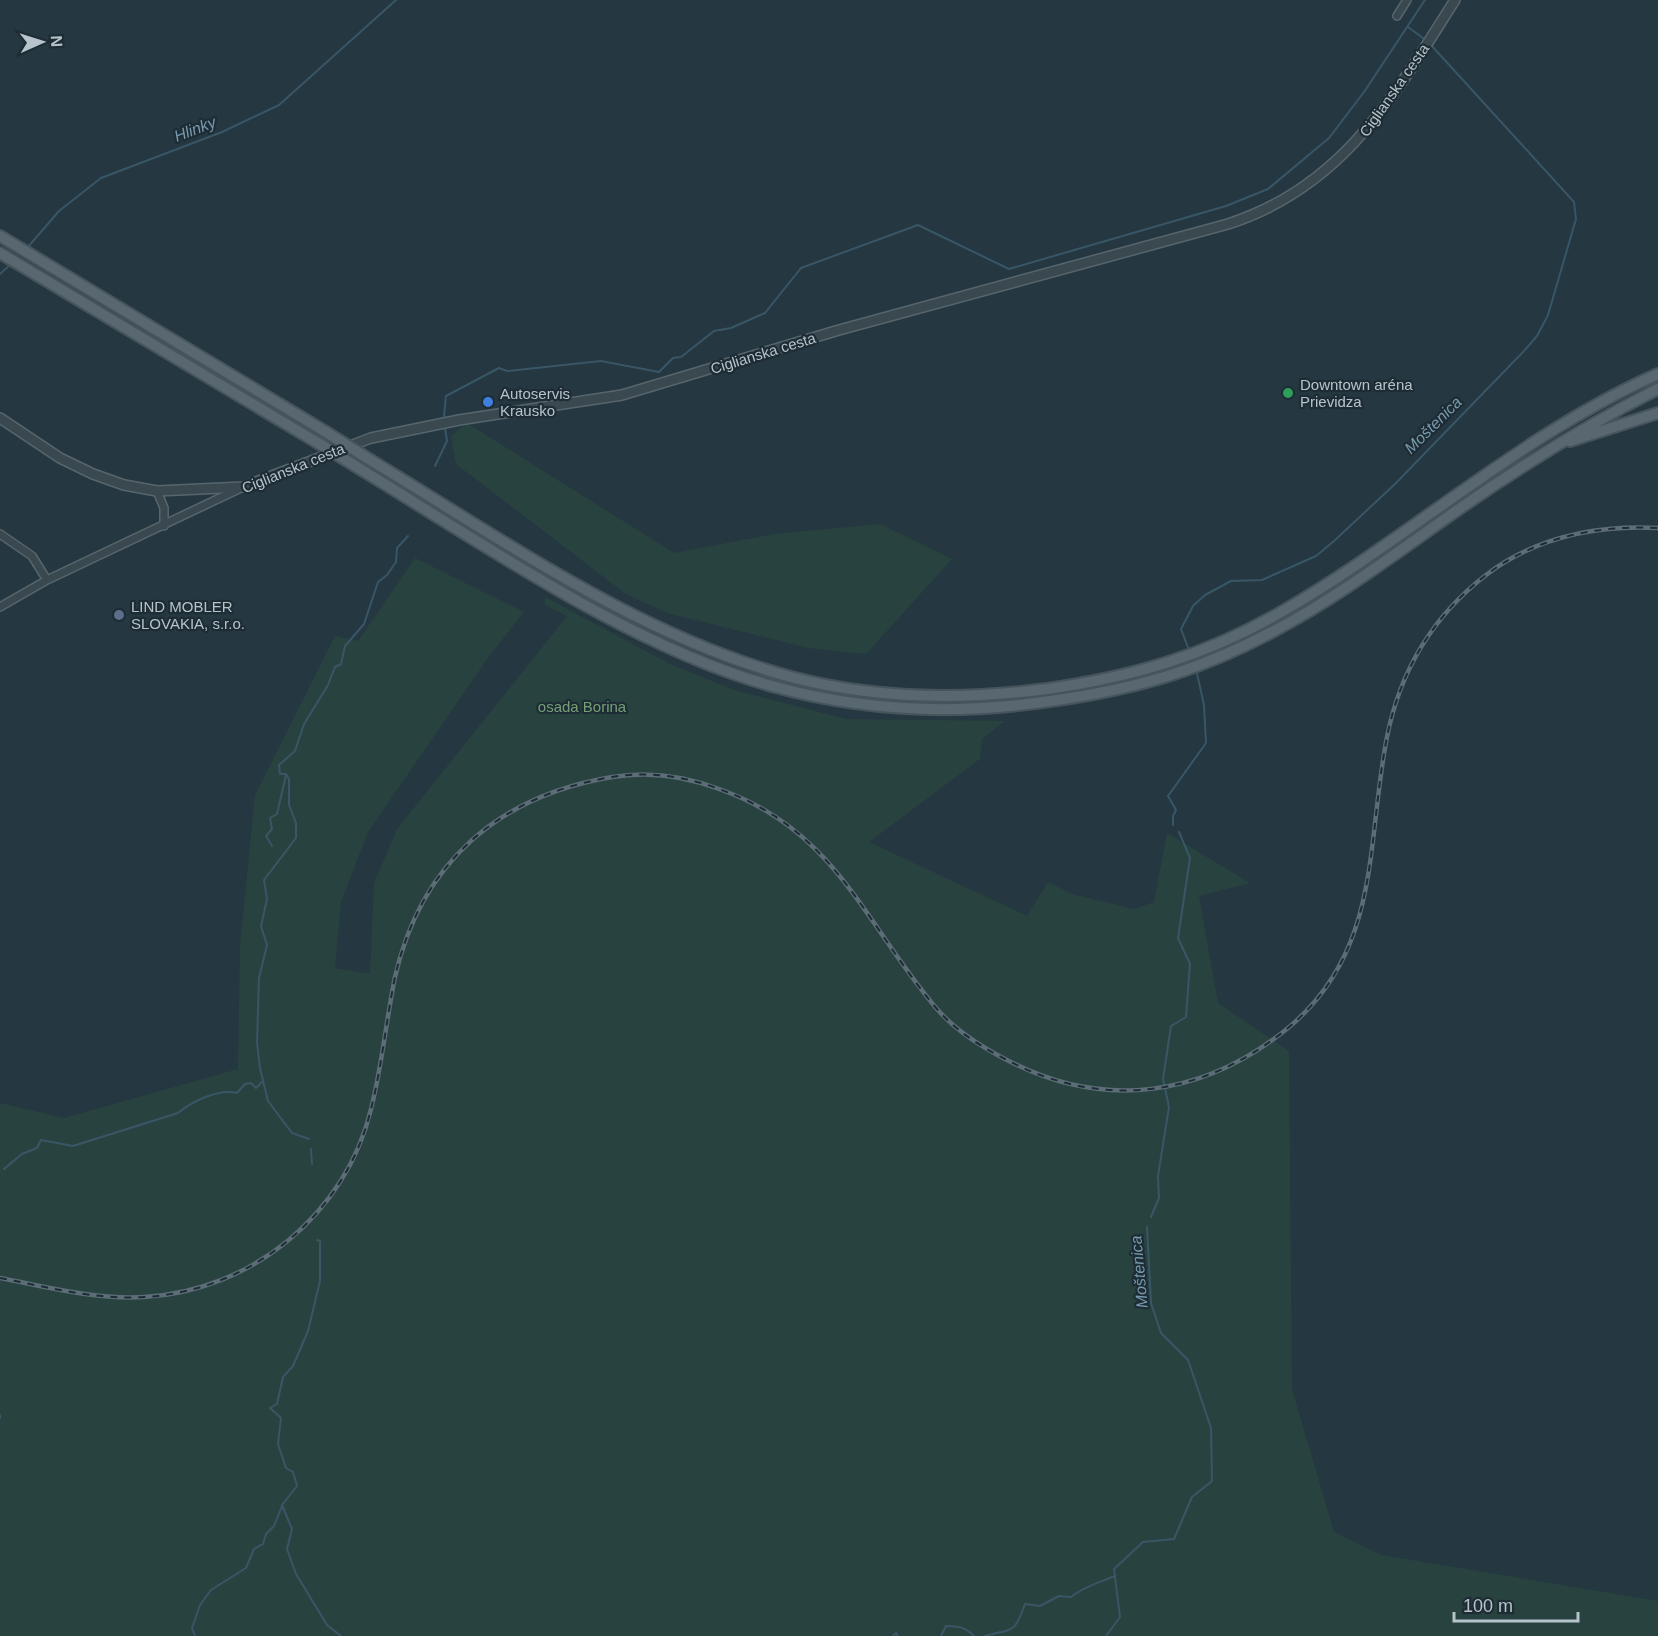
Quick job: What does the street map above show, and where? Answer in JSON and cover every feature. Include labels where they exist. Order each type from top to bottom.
[{"type":"main road","points":[[0,236],[546,566],[623,609],[723,654],[794,678],[874,693],[958,696],[1030,691],[1083,683],[1157,667],[1206,650],[1281,612],[1338,577],[1559,427],[1658,374]]},
{"type":"main road","points":[[9,258],[618,621],[692,656],[742,676],[792,691],[844,702],[896,708],[960,710],[1034,704],[1087,696],[1183,673],[1210,662],[1292,621],[1340,592],[1553,447],[1658,389]]},
{"type":"main road","points":[[1553,447],[1658,413]]},
{"type":"street","points":[[1397,16],[1407,0]]},
{"type":"street","name":"Ciglianska cesta","points":[[0,607],[46,580],[243,488],[371,438],[459,420],[622,395],[839,330],[1250,217],[1303,189],[1347,152],[1383,111],[1455,0]]},
{"type":"street","points":[[0,418],[60,458],[93,474],[158,492],[243,488]]},
{"type":"street","points":[[158,492],[164,508],[164,526]]},
{"type":"street","points":[[0,534],[32,556],[46,580]]},
{"type":"green space","points":[[467,423],[674,553],[775,534],[880,524],[952,559],[866,654],[808,648],[667,613],[626,594],[456,464],[451,436]]},
{"type":"green space","name":"osada Borina","points":[[415,558],[524,612],[490,655],[368,832],[341,902],[335,968],[370,974],[374,883],[397,829],[567,616],[545,605],[545,597],[672,665],[734,690],[846,719],[1005,721],[982,739],[980,759],[869,842],[1027,916],[1048,882],[1072,894],[1134,909],[1154,902],[1167,833],[1250,883],[1199,896],[1218,1003],[1289,1051],[1292,1389],[1334,1532],[1381,1555],[1658,1601],[1658,1636],[0,1636],[0,1103],[64,1118],[238,1069],[240,946],[255,795],[335,636],[358,641]]},
{"type":"waterway","name":"Hlinky","points":[[28,247],[59,211],[101,178],[222,132],[279,105],[396,0]]},
{"type":"waterway","points":[[444,416],[446,396],[499,368],[507,371],[601,361],[659,372],[673,358],[681,357],[714,331],[731,328],[765,313],[801,268],[918,225],[1009,269],[1226,206],[1268,189],[1329,138],[1364,92],[1425,0]]},
{"type":"waterway","name":"Moštenica","points":[[1408,27],[1427,41]]},
{"type":"waterway","name":"Moštenica","points":[[1189,650],[1181,629],[1193,606],[1205,595],[1231,581],[1262,580],[1316,556],[1395,484],[1524,351],[1537,336],[1548,315],[1576,219],[1574,202],[1431,45]]},
{"type":"waterway","name":"Hlinky","points":[[0,274],[11,264]]},
{"type":"waterway","points":[[435,466],[447,441],[445,428]]},
{"type":"waterway","points":[[309,1139],[292,1133],[268,1101],[257,1043],[259,978],[267,945],[261,926],[267,899],[264,880],[296,838],[296,823],[289,805],[289,779],[286,774],[280,774],[279,765],[295,751],[304,724],[328,685],[335,667],[341,664],[345,646],[364,624],[378,582],[387,575],[396,562],[397,548],[408,536]]},
{"type":"waterway","name":"Moštenica","points":[[1173,825],[1176,810],[1168,796],[1206,743],[1204,705],[1196,669]]},
{"type":"waterway","points":[[272,846],[266,836],[272,829],[270,818],[277,814],[286,775]]},
{"type":"waterway","name":"Moštenica","points":[[1151,1217],[1159,1198],[1158,1176],[1169,1107],[1163,1079],[1171,1026],[1186,1017],[1190,964],[1178,938],[1190,858],[1179,832]]},
{"type":"waterway","points":[[4,1169],[22,1154],[37,1148],[41,1140],[73,1146],[178,1113],[214,1094],[237,1093],[245,1084],[251,1083],[256,1088],[263,1081]]},
{"type":"waterway","points":[[311,1149],[312,1164]]},
{"type":"waterway","name":"Moštenica","points":[[1106,1636],[1120,1617],[1114,1569],[1143,1542],[1174,1539],[1192,1497],[1212,1481],[1211,1428],[1188,1360],[1161,1333],[1151,1303],[1147,1227]]},
{"type":"waterway","points":[[317,1240],[320,1241],[320,1281],[308,1331],[293,1366],[283,1377],[277,1404],[270,1408],[281,1418],[278,1444],[286,1468],[293,1472],[297,1486],[282,1505],[292,1529],[287,1549],[296,1574],[327,1625],[341,1636]]},
{"type":"waterway","points":[[195,1636],[192,1628],[200,1605],[211,1590],[246,1568],[254,1549],[263,1544],[266,1534],[274,1526],[282,1506]]},
{"type":"waterway","points":[[985,1636],[1007,1631],[1015,1626],[1025,1604],[1040,1606],[1059,1596],[1071,1597],[1115,1576]]},
{"type":"waterway","points":[[941,1636],[946,1626],[961,1628],[974,1636]]},
{"type":"waterway","points":[[893,1636],[896,1633],[898,1636]]},
{"type":"railway","points":[[0,1278],[108,1297],[144,1297],[184,1292],[222,1280],[257,1263],[289,1240],[317,1213],[340,1182],[358,1147],[375,1093],[395,977],[407,936],[424,900],[445,869],[470,841],[500,819],[534,800],[571,786],[612,777],[653,775],[680,778],[706,785],[759,807],[792,829],[820,854],[844,882],[911,977],[937,1009],[969,1037],[1005,1059],[1042,1075],[1078,1086],[1115,1090],[1151,1089],[1187,1082],[1222,1069],[1256,1051],[1288,1028],[1318,997],[1340,964],[1355,929],[1365,893],[1387,737],[1400,690],[1422,647],[1450,608],[1486,575],[1525,551],[1568,536],[1590,532],[1658,528]]},
{"type":"place","name":"Downtown aréna Prievidza","points":[[1288,393]]},
{"type":"place","name":"Autoservis Krausko","points":[[488,402]]},
{"type":"place","name":"LIND MOBLER SLOVAKIA, s.r.o.","points":[[119,615]]}]
